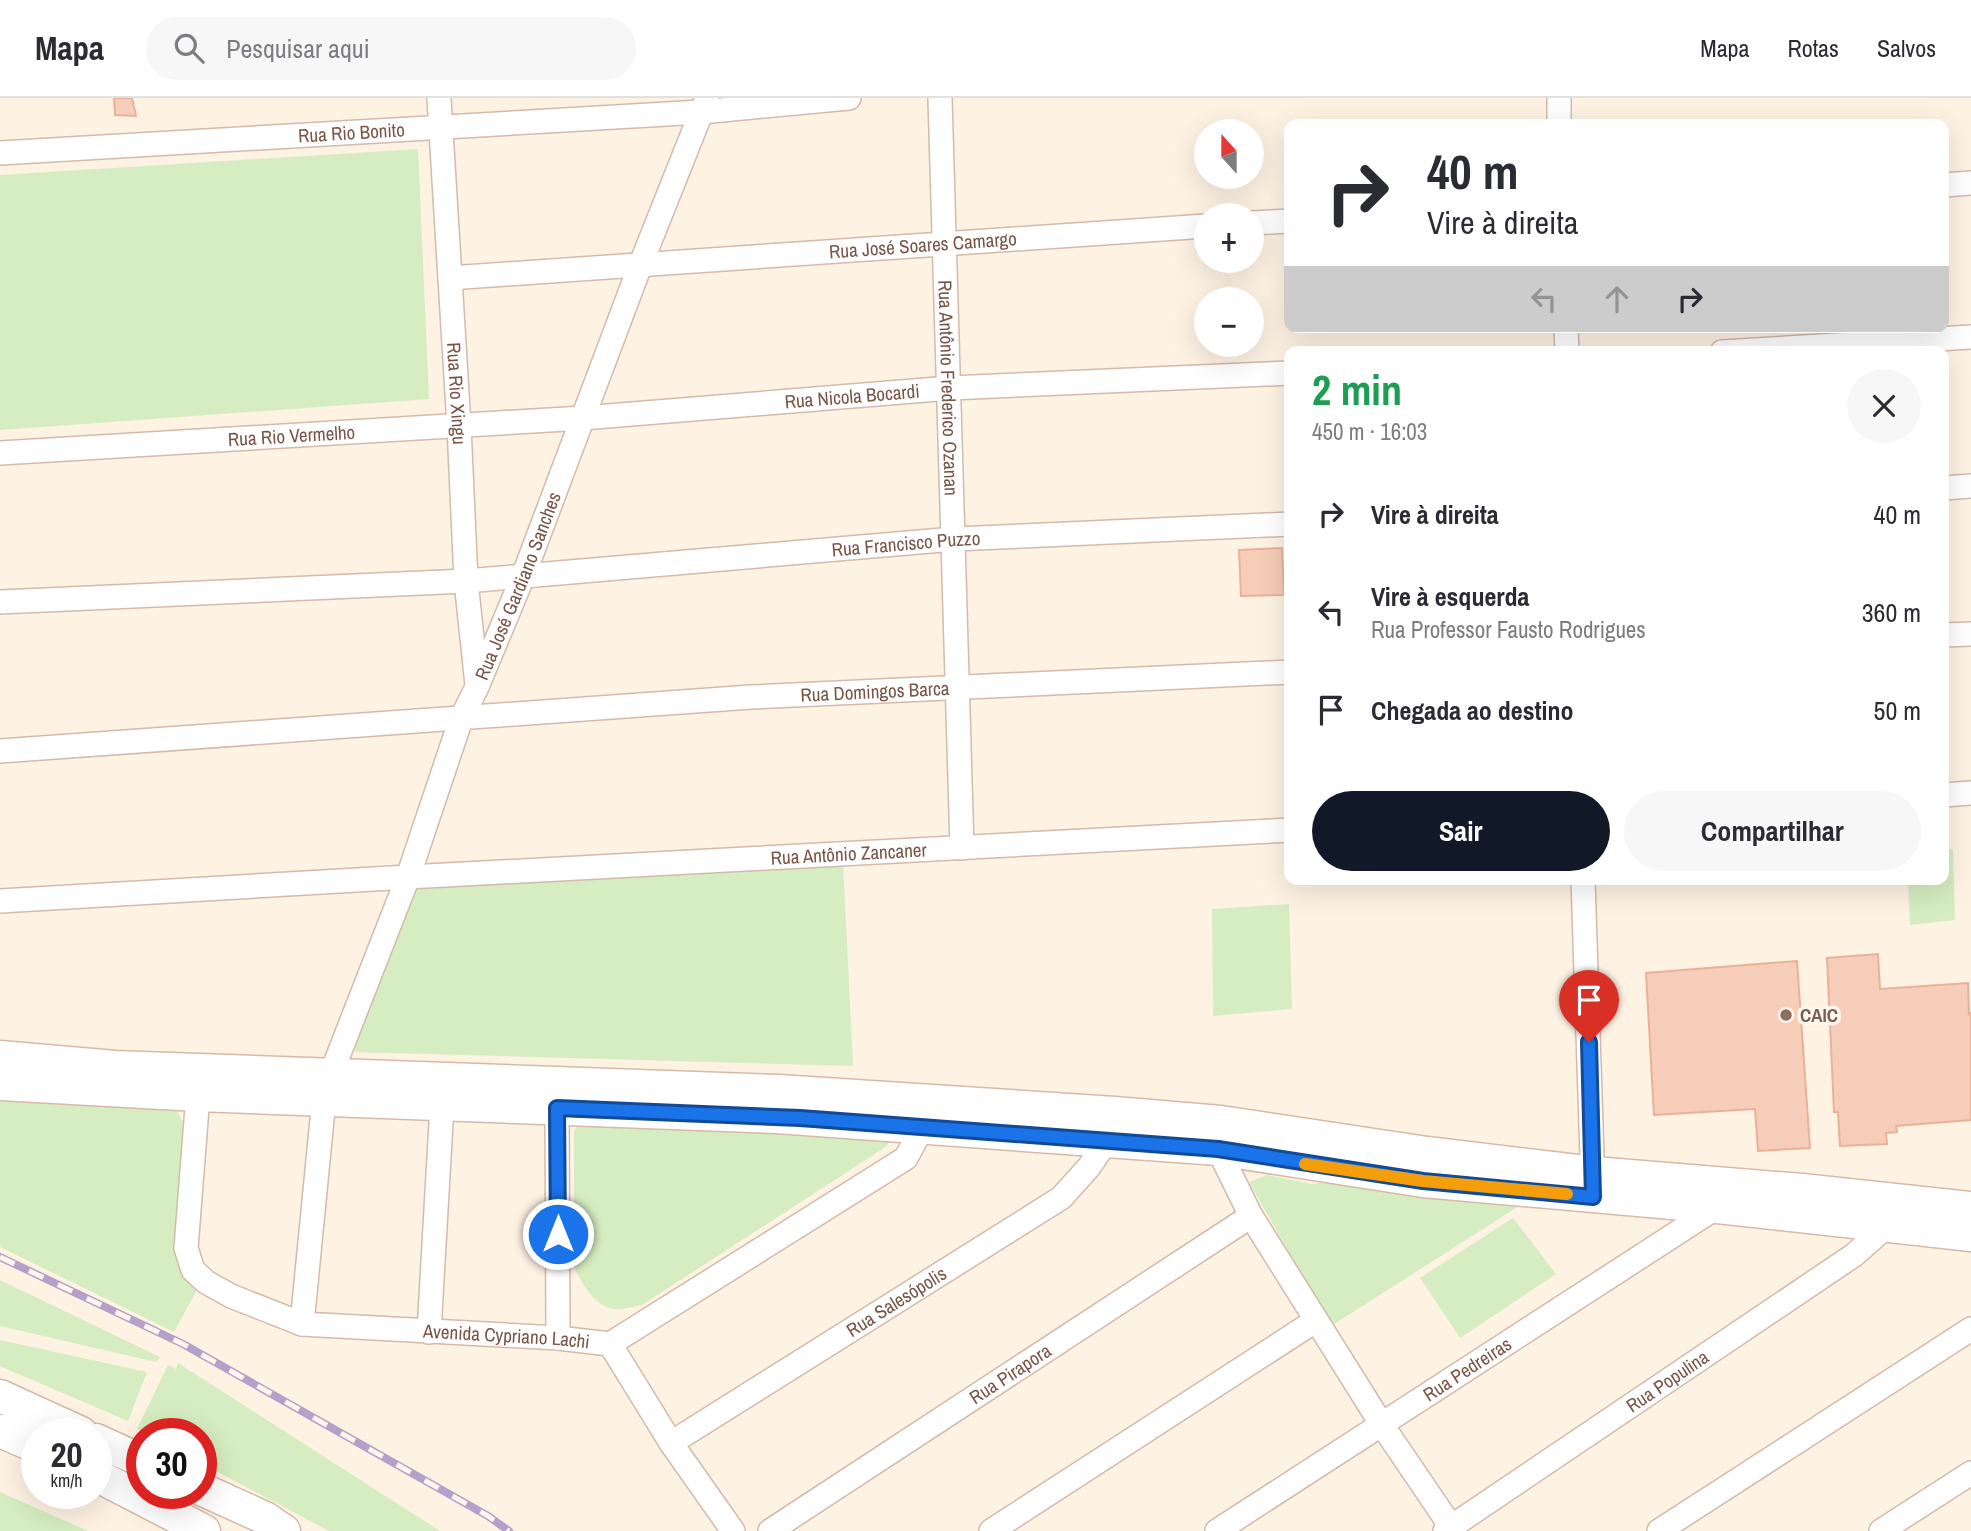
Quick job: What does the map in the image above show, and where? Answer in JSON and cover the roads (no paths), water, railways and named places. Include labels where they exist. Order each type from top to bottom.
[{"type":"main road","points":[[0,1057],[328,1086],[778,1104],[1219,1135],[1423,1181],[1594,1185],[1971,1208]]},
{"type":"main road","points":[[0,1084],[198,1095],[328,1086],[442,1105],[557,1108],[778,1104],[923,1126],[1105,1142],[1219,1135]]},
{"type":"main road","points":[[1594,1185],[1717,1207],[1971,1235]]},
{"type":"main road","points":[[0,1396],[48,1418]]},
{"type":"main road","points":[[0,1431],[21,1440]]},
{"type":"main road","points":[[112,1483],[204,1531]]},
{"type":"main road","points":[[217,1496],[265,1518],[284,1531]]},
{"type":"street","name":"Rua Rio Xingu","points":[[439,98],[466,581],[477,687]]},
{"type":"street","name":"Rua Rio Bonito","points":[[0,153],[441,126],[704,105],[849,98]]},
{"type":"street","name":"Rua Antônio Frederico Ozanan","points":[[940,98],[962,848]]},
{"type":"street","points":[[1559,98],[1559,119]]},
{"type":"street","name":"Rua José Gardiano Sanches","points":[[302,1324],[328,1086],[408,877],[461,719],[524,574],[704,105]]},
{"type":"street","points":[[1949,184],[1971,183]]},
{"type":"street","points":[[1264,222],[1284,221]]},
{"type":"street","name":"Rua José Soares Camargo","points":[[450,278],[640,266],[945,241],[1194,227]]},
{"type":"street","points":[[1822,346],[1971,337]]},
{"type":"street","name":"Rua Nicola Bocardi","points":[[583,418],[950,388],[1284,373]]},
{"type":"street","name":"Rua Rio Vermelho","points":[[0,453],[583,418]]},
{"type":"street","points":[[1949,488],[1971,486]]},
{"type":"street","name":"Rua Francisco Puzzo","points":[[0,602],[466,581],[954,539],[1284,524]]},
{"type":"street","points":[[1949,635],[1971,634]]},
{"type":"street","name":"Rua Domingos Barca","points":[[0,751],[660,703],[958,686],[1284,672]]},
{"type":"street","points":[[1949,795],[1971,793]]},
{"type":"street","name":"Rua Antônio Zancaner","points":[[0,901],[1284,830]]},
{"type":"street","points":[[1583,885],[1594,1185]]},
{"type":"street","name":"Avenida Cypriano Lachi","points":[[198,1095],[186,1248],[193,1270],[206,1282],[230,1296],[302,1324],[558,1338],[610,1344],[671,1443],[733,1531]]},
{"type":"street","points":[[429,1332],[442,1105]]},
{"type":"street","points":[[557,1108],[558,1338]]},
{"type":"street","points":[[610,1344],[906,1158],[923,1126]]},
{"type":"street","points":[[1219,1135],[1251,1216],[1315,1321],[1450,1530]]},
{"type":"street","name":"Rua Salesópolis","points":[[671,1443],[1061,1198],[1089,1167],[1105,1142]]},
{"type":"street","name":"Rua Pedreiras","points":[[1217,1531],[1717,1207]]},
{"type":"street","name":"Rua Pirapora","points":[[770,1531],[1251,1216]]},
{"type":"street","name":"Rua Populina","points":[[1450,1530],[1854,1255],[1886,1226]]},
{"type":"street","points":[[991,1531],[1315,1321]]},
{"type":"street","points":[[1659,1531],[1971,1329]]},
{"type":"street","points":[[1881,1531],[1971,1473]]},
{"type":"railway","points":[[0,1257],[183,1344],[488,1516],[509,1531]]},
{"type":"place","name":"CAIC","points":[[1786,1015]]}]
